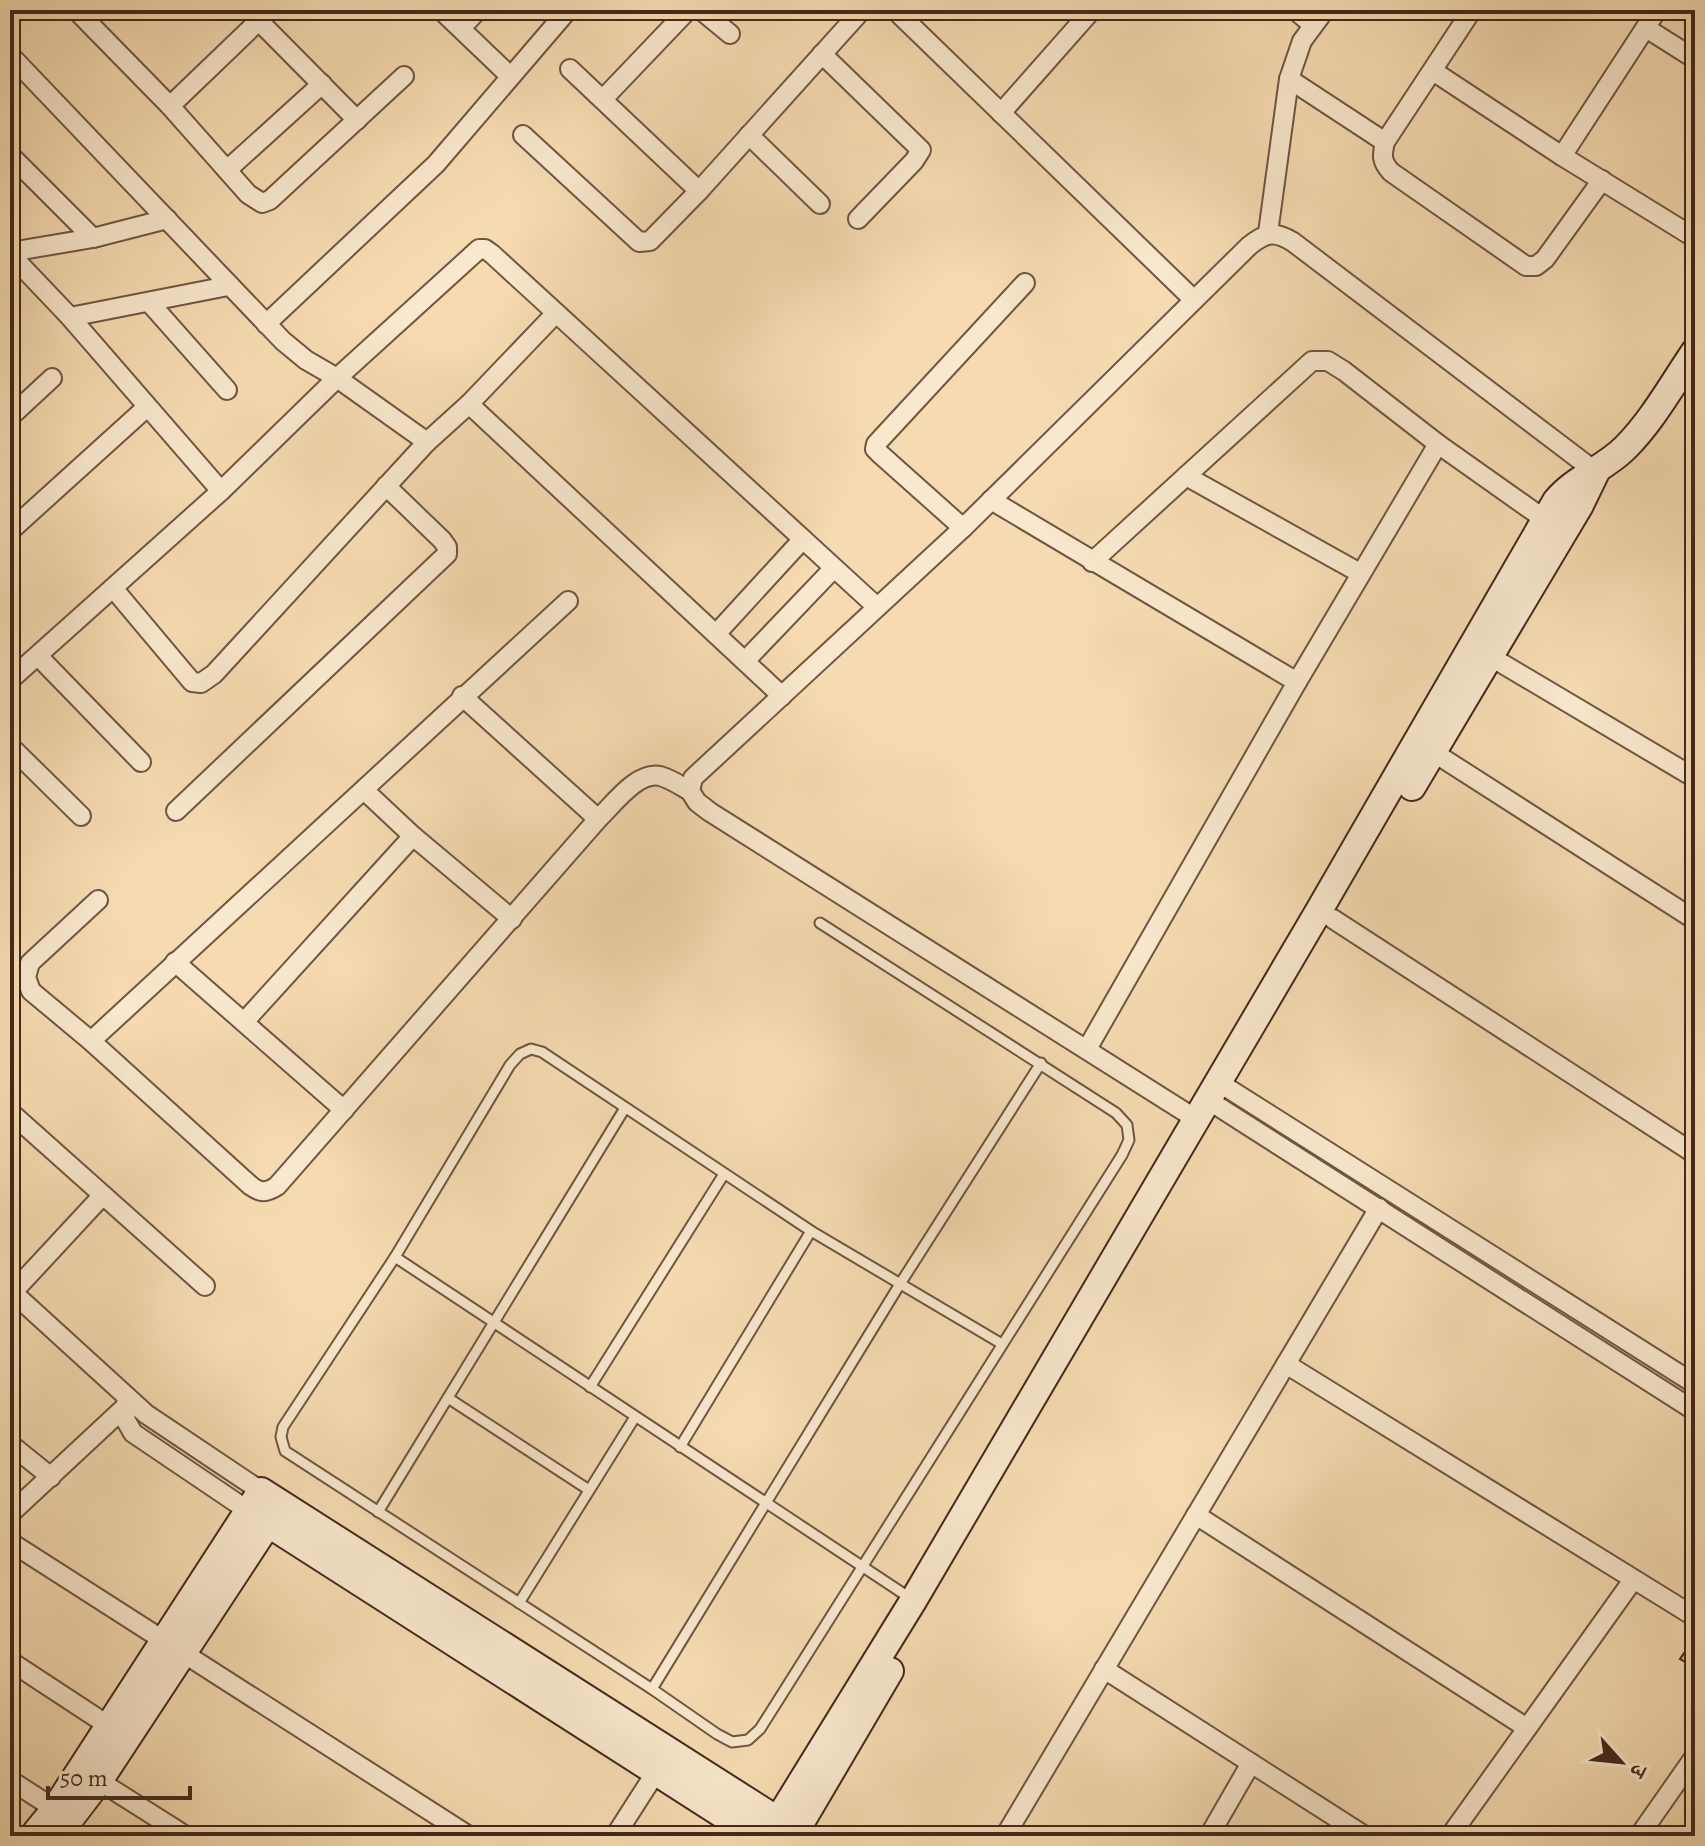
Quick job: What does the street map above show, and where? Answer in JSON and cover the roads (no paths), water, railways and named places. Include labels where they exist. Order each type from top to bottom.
[{"type":"street","points":[[76,10],[170,106],[256,201],[262,203],[270,200],[404,76]]},
{"type":"street","points":[[441,10],[510,76]]},
{"type":"street","points":[[461,28],[478,10]]},
{"type":"street","points":[[266,324],[436,164],[568,10]]},
{"type":"street","points":[[603,99],[688,10]]},
{"type":"street","points":[[701,10],[730,34]]},
{"type":"street","points":[[523,135],[639,242],[650,241],[862,10]]},
{"type":"street","points":[[895,10],[1194,300]]},
{"type":"street","points":[[1001,113],[1092,10]]},
{"type":"street","points":[[1268,233],[1289,79],[1302,41],[1319,17],[1295,10]]},
{"type":"street","points":[[1472,10],[1385,142],[1381,155],[1384,165],[1526,266],[1536,266],[1545,259],[1602,180]]},
{"type":"street","points":[[1562,156],[1657,10]]},
{"type":"street","points":[[170,106],[259,14],[357,120]]},
{"type":"street","points":[[1646,28],[1695,59]]},
{"type":"street","points":[[822,54],[921,150],[858,219]]},
{"type":"street","points":[[10,55],[266,324],[306,360],[337,378],[427,442]]},
{"type":"street","points":[[570,69],[699,191]]},
{"type":"street","points":[[1433,71],[1695,238]]},
{"type":"street","points":[[1289,79],[1385,142]]},
{"type":"street","points":[[227,170],[322,84]]},
{"type":"street","points":[[749,135],[820,204]]},
{"type":"street","points":[[10,155],[93,238]]},
{"type":"street","points":[[10,253],[93,238],[167,219]]},
{"type":"street","points":[[690,791],[693,778],[701,768],[963,528],[1249,246],[1268,233],[1280,234],[1293,242],[1596,472]]},
{"type":"street","points":[[10,680],[221,491],[337,378],[479,249],[492,254],[877,607]]},
{"type":"street","points":[[10,253],[70,317],[221,491]]},
{"type":"street","points":[[963,528],[879,453],[875,449],[876,444],[1025,283]]},
{"type":"street","points":[[70,317],[228,286]]},
{"type":"street","points":[[149,302],[227,390]]},
{"type":"street","points":[[113,588],[192,682],[201,683],[214,674],[427,442],[469,404],[556,313]]},
{"type":"street","points":[[784,1831],[913,1601],[1215,1100],[1333,919],[1433,752],[1544,519],[1564,491],[1596,472],[1624,449],[1695,351]]},
{"type":"street","points":[[1092,562],[1312,361],[1328,361],[1344,371],[1438,444],[1544,519]]},
{"type":"street","points":[[10,417],[52,378]]},
{"type":"street","points":[[469,404],[782,696]]},
{"type":"street","points":[[12,525],[147,407]]},
{"type":"street","points":[[1087,1049],[1360,573],[1438,444]]},
{"type":"street","points":[[784,1831],[1482,651],[1580,505],[1596,472]]},
{"type":"street","points":[[1186,476],[1360,573]]},
{"type":"street","points":[[176,811],[447,554],[442,540],[386,486]]},
{"type":"street","points":[[991,500],[1297,682]]},
{"type":"street","points":[[716,634],[803,539]]},
{"type":"street","points":[[745,661],[834,568]]},
{"type":"street","points":[[91,1041],[568,601]]},
{"type":"street","points":[[1482,651],[1695,778]]},
{"type":"street","points":[[38,656],[141,762]]},
{"type":"street","points":[[462,696],[598,819]]},
{"type":"street","points":[[10,746],[81,816]]},
{"type":"street","points":[[1433,752],[1695,920]]},
{"type":"street","points":[[98,900],[30,963],[26,977],[31,991],[259,1192],[268,1192],[277,1186],[598,819],[634,785],[651,775],[661,776],[690,791],[697,802],[710,812],[1087,1049],[1215,1100],[1695,1384]]},
{"type":"street","points":[[364,790],[413,836],[512,919]]},
{"type":"street","points":[[244,1022],[413,836]]},
{"type":"street","points":[[1333,919],[1695,1154]]},
{"type":"street","points":[[175,962],[344,1110]]},
{"type":"street","points":[[1215,1100],[1695,1411]]},
{"type":"street","points":[[10,1112],[205,1286]]},
{"type":"street","points":[[103,1195],[11,1291],[127,1401]]},
{"type":"street","points":[[1005,1836],[1379,1208]]},
{"type":"street","points":[[1286,1364],[1695,1617]]},
{"type":"street","points":[[127,1401],[125,1419],[133,1433],[264,1507],[784,1831]]},
{"type":"street","points":[[10,1514],[127,1401]]},
{"type":"street","points":[[10,1444],[51,1477]]},
{"type":"street","points":[[57,1836],[99,1781],[173,1646],[264,1507]]},
{"type":"street","points":[[264,1507],[756,1836]]},
{"type":"street","points":[[1196,1515],[1527,1728]]},
{"type":"street","points":[[10,1542],[469,1836]]},
{"type":"street","points":[[1450,1836],[1633,1580]]},
{"type":"street","points":[[33,1836],[55,1809],[109,1726],[173,1646]]},
{"type":"street","points":[[10,1661],[109,1726]]},
{"type":"street","points":[[1104,1669],[1365,1836]]},
{"type":"street","points":[[1209,1836],[1251,1763]]},
{"type":"street","points":[[1639,1836],[1693,1764]]},
{"type":"street","points":[[615,1836],[656,1772]]},
{"type":"street","points":[[10,1780],[55,1809]]},
{"type":"street","points":[[99,1781],[186,1836]]},
{"type":"street","points":[[432,1836],[442,1819]]},
{"type":"lane","points":[[820,923],[1116,1113],[1127,1125],[1129,1140],[1122,1155],[760,1729],[748,1740],[732,1742],[717,1734],[285,1451],[281,1437],[283,1427],[395,1257],[510,1065],[520,1054],[531,1049],[542,1052],[811,1231],[1002,1344]]},
{"type":"lane","points":[[652,1689],[900,1284],[1041,1063]]},
{"type":"lane","points":[[378,1512],[625,1108]]},
{"type":"lane","points":[[590,1387],[724,1174]]},
{"type":"lane","points":[[680,1447],[811,1231]]},
{"type":"lane","points":[[395,1257],[913,1601]]},
{"type":"lane","points":[[448,1398],[589,1490]]},
{"type":"lane","points":[[519,1603],[635,1417]]}]
